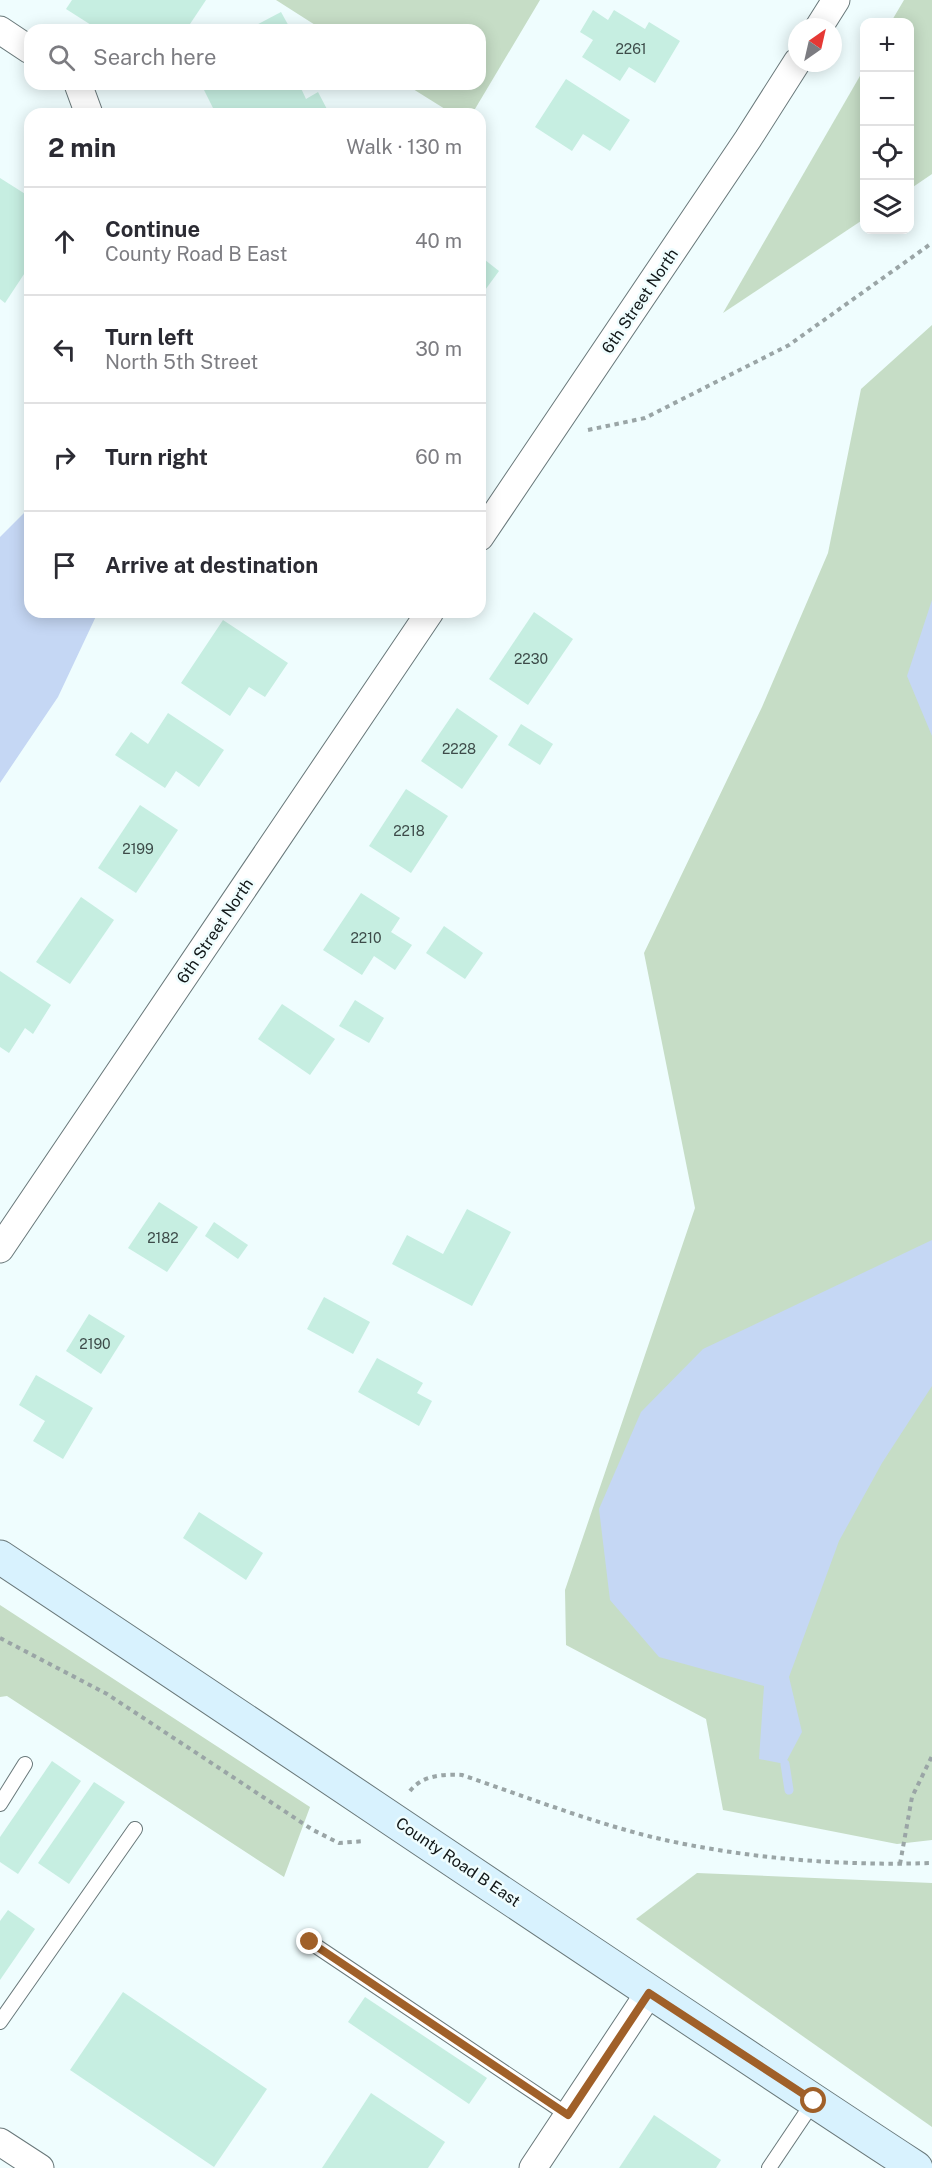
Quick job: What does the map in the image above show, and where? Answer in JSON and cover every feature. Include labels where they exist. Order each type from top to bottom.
[{"type":"street","points":[[825,18],[836,0]]},
{"type":"street","points":[[0,30],[24,46]]},
{"type":"street","name":"6th Street North","points":[[486,528],[742,149],[791,72]]},
{"type":"street","points":[[80,90],[87,108]]},
{"type":"street","name":"6th Street North","points":[[0,1249],[426,618]]},
{"type":"street","name":"County Road B East","points":[[0,1557],[390,1816],[649,1993],[916,2168]]},
{"type":"street","points":[[533,2168],[649,1993]]},
{"type":"street","points":[[0,2142],[40,2168]]},
{"type":"lane","points":[[0,1804],[25,1764]]},
{"type":"lane","points":[[0,2022],[135,1829]]},
{"type":"lane","points":[[310,1942],[568,2115]]},
{"type":"lane","points":[[769,2168],[814,2101]]},
{"type":"path","points":[[546,439],[645,418],[758,361],[789,345],[932,243]]},
{"type":"path","points":[[0,1638],[60,1670]]},
{"type":"path","points":[[900,1864],[912,1797],[932,1756]]},
{"type":"path","points":[[762,1856],[900,1864],[932,1863]]},
{"type":"green space","points":[[276,0],[540,0],[476,108],[443,108],[415,90],[486,90],[486,24],[314,24]]},
{"type":"green space","points":[[904,0],[932,0],[932,174],[914,186],[914,18],[893,18]]},
{"type":"green space","points":[[860,76],[860,222],[723,313]]},
{"type":"green space","points":[[932,325],[932,1840],[897,1844],[723,1810],[706,1719],[566,1645],[565,1590],[695,1208],[644,953],[762,707],[828,553],[861,389]]},
{"type":"green space","points":[[0,1605],[310,1807],[284,1877],[7,1696],[0,1697]]},
{"type":"green space","points":[[697,1873],[932,1883],[932,2127],[636,1919]]},
{"type":"water","points":[[24,513],[24,618],[95,618],[58,697],[0,783],[0,537]]},
{"type":"water","points":[[932,600],[932,736],[907,676]]},
{"type":"water","points":[[932,1240],[932,1386],[882,1463],[839,1541],[789,1677],[802,1732],[785,1764],[759,1759],[764,1686],[659,1657],[610,1600],[599,1509],[641,1412],[703,1349]]},
{"type":"building","points":[[72,0],[206,0],[190,24],[90,24],[66,9]]},
{"type":"building","points":[[593,10],[608,20],[614,10],[645,29],[649,22],[680,41],[655,83],[629,67],[620,81],[582,57],[593,40],[580,32]]},
{"type":"building","points":[[281,12],[288,24],[258,24]]},
{"type":"building","points":[[566,79],[630,120],[610,151],[583,134],[572,151],[535,127]]},
{"type":"building","points":[[204,90],[302,90],[306,99],[318,92],[326,108],[213,108]]},
{"type":"building","points":[[0,178],[24,193],[24,274],[5,303],[0,299]]},
{"type":"building","points":[[486,261],[499,271],[486,289]]},
{"type":"building","points":[[534,612],[573,639],[528,705],[489,679]]},
{"type":"building","points":[[223,620],[288,663],[265,697],[249,687],[230,716],[181,683]]},
{"type":"building","points":[[457,708],[498,736],[462,789],[421,761]]},
{"type":"building","points":[[168,713],[224,750],[199,787],[176,771],[165,788],[115,755],[131,732],[148,744]]},
{"type":"building","points":[[521,724],[553,744],[540,765],[508,745]]},
{"type":"building","points":[[406,789],[448,816],[411,873],[369,846]]},
{"type":"building","points":[[140,805],[178,830],[136,893],[98,868]]},
{"type":"building","points":[[361,893],[400,918],[391,932],[412,945],[395,970],[374,956],[362,975],[323,950]]},
{"type":"building","points":[[81,897],[114,920],[70,984],[36,962]]},
{"type":"building","points":[[444,926],[483,953],[465,979],[426,953]]},
{"type":"building","points":[[0,971],[51,1005],[33,1034],[25,1028],[9,1053],[0,1047]]},
{"type":"building","points":[[355,1000],[384,1018],[369,1043],[339,1026]]},
{"type":"building","points":[[282,1004],[335,1039],[310,1075],[258,1039]]},
{"type":"building","points":[[159,1202],[198,1227],[167,1272],[128,1248]]},
{"type":"building","points":[[467,1209],[511,1232],[472,1306],[392,1264],[407,1235],[443,1254]]},
{"type":"building","points":[[214,1222],[248,1245],[238,1259],[205,1236]]},
{"type":"building","points":[[324,1297],[370,1322],[353,1354],[307,1329]]},
{"type":"building","points":[[89,1314],[125,1336],[101,1374],[66,1351]]},
{"type":"building","points":[[377,1358],[423,1383],[417,1393],[432,1401],[419,1426],[358,1392]]},
{"type":"building","points":[[36,1375],[93,1408],[63,1459],[33,1441],[45,1421],[19,1405]]},
{"type":"building","points":[[199,1512],[263,1553],[246,1580],[183,1538]]},
{"type":"building","points":[[52,1761],[81,1781],[18,1874],[0,1862],[0,1837]]},
{"type":"building","points":[[94,1782],[125,1802],[69,1884],[38,1863]]},
{"type":"building","points":[[8,1910],[35,1929],[0,1980],[0,1921]]},
{"type":"building","points":[[123,1992],[267,2089],[214,2167],[70,2070]]},
{"type":"building","points":[[365,1997],[487,2078],[469,2104],[348,2022]]},
{"type":"building","points":[[371,2093],[445,2142],[428,2168],[322,2168]]},
{"type":"building","points":[[654,2115],[721,2160],[716,2168],[619,2168]]},
{"type":"waterway","points":[[785,1764],[789,1790]]},
{"type":"route","points":[[310,1942],[568,2115],[649,1993],[814,2101]]}]
